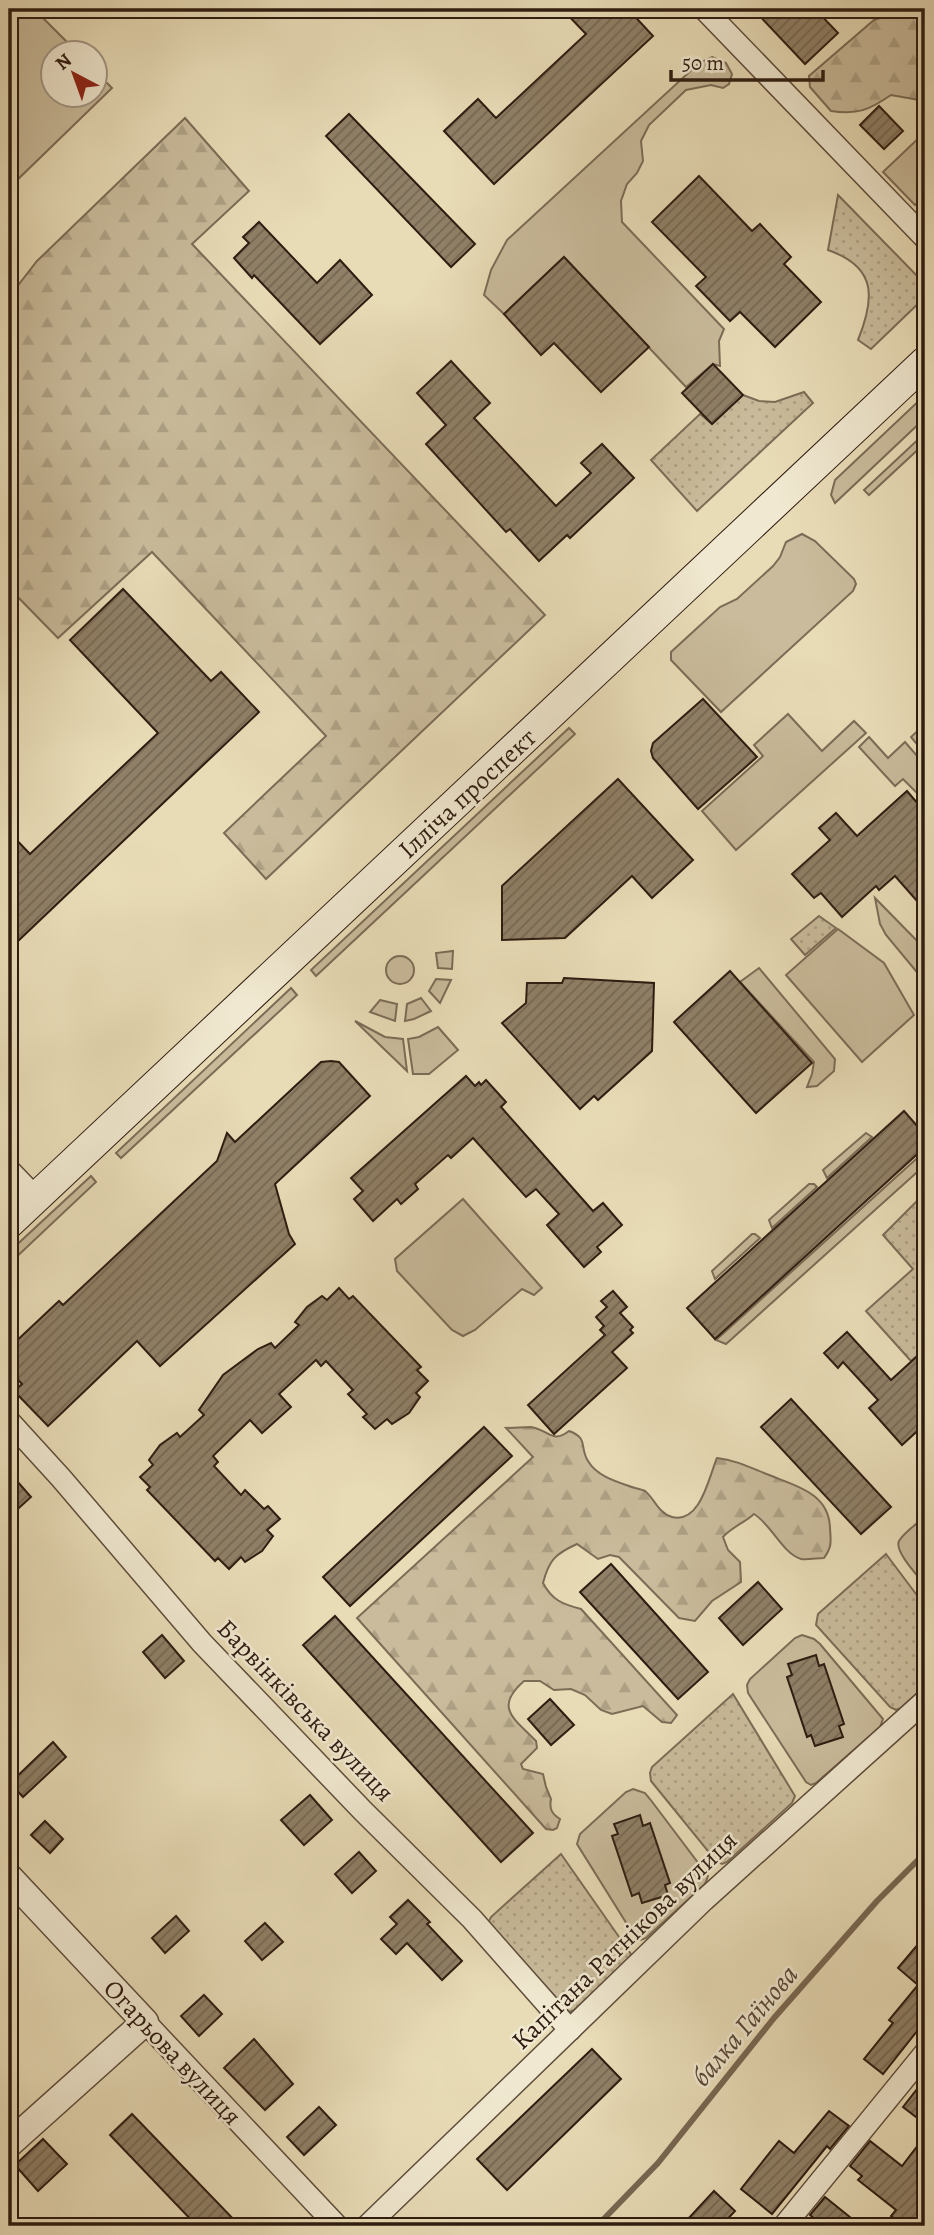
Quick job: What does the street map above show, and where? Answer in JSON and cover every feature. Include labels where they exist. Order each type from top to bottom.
[{"type":"main road","name":"Ілліча проспект","points":[[9,1223],[925,362]]},
{"type":"street","points":[[704,9],[925,238]]},
{"type":"street","points":[[9,1170],[36,1198]]},
{"type":"street","name":"Барвінківська вулиця","points":[[9,1421],[202,1643],[363,1811],[472,1919],[570,2030]]},
{"type":"street","name":"Капітана Ратнікова вулиця","points":[[367,2226],[723,1882],[925,1701]]},
{"type":"street","name":"Огарьова вулиця","points":[[9,1877],[337,2226]]},
{"type":"street","points":[[9,2144],[145,2022]]},
{"type":"street","points":[[784,2226],[925,2053]]},
{"type":"green space","points":[[9,9],[34,9],[63,38],[38,38],[38,108],[91,108],[13,184],[9,180]]},
{"type":"green space","points":[[906,9],[925,9],[925,101],[891,95],[863,110],[831,111],[810,87],[809,76],[874,20]]},
{"type":"green space","points":[[712,57],[726,63],[732,74],[729,84],[723,88],[711,85],[686,90],[649,125],[641,141],[643,161],[627,184],[621,201],[622,222],[724,329],[719,341],[720,366],[713,364],[686,387],[564,257],[504,314],[484,295],[491,270],[507,240],[699,63]]},
{"type":"green space","points":[[185,118],[249,191],[192,244],[545,615],[266,879],[224,833],[326,736],[152,552],[58,638],[9,588],[9,297],[37,261]]},
{"type":"green space","points":[[925,132],[925,196],[915,205],[883,172]]},
{"type":"green space","points":[[838,195],[925,284],[925,297],[871,349],[858,340],[869,298],[864,275],[856,265],[828,250]]},
{"type":"green space","points":[[804,392],[813,403],[697,511],[651,460],[700,414],[712,424],[743,395],[759,401],[775,402]]},
{"type":"green space","points":[[925,395],[925,418],[835,503],[831,495],[835,480]]},
{"type":"green space","points":[[925,433],[925,443],[869,495],[864,490]]},
{"type":"green space","points":[[802,534],[815,541],[854,579],[856,584],[853,591],[721,712],[671,660],[671,652],[720,607],[737,599],[773,566],[786,542]]},
{"type":"green space","points":[[788,714],[822,751],[854,721],[866,733],[736,850],[702,811],[763,756],[754,745]]},
{"type":"green space","points":[[925,724],[925,754],[911,737]]},
{"type":"green space","points":[[569,728],[575,734],[316,976],[311,970]]},
{"type":"green space","points":[[869,737],[888,758],[905,742],[925,765],[925,779],[917,793],[903,779],[895,786],[859,747]]},
{"type":"green space","points":[[875,898],[925,949],[925,982],[886,935],[880,924]]},
{"type":"green space","points":[[819,916],[836,928],[805,955],[791,939]]},
{"type":"green space","points":[[838,929],[884,963],[914,1015],[862,1062],[786,975]]},
{"type":"green space","points":[[453,951],[452,969],[438,968],[436,953]]},
{"type":"green space","points":[[400,956],[410,960],[414,970],[410,980],[400,984],[390,980],[386,970],[390,960]]},
{"type":"green space","points":[[759,968],[835,1059],[834,1071],[817,1086],[807,1087],[814,1062],[740,982]]},
{"type":"green space","points":[[436,979],[451,980],[440,1003],[429,991]]},
{"type":"green space","points":[[291,988],[297,995],[121,1158],[116,1153]]},
{"type":"green space","points":[[421,998],[431,1011],[405,1021],[407,1004]]},
{"type":"green space","points":[[380,1000],[397,1004],[395,1021],[370,1012]]},
{"type":"green space","points":[[355,1021],[385,1037],[403,1039],[407,1071]]},
{"type":"green space","points":[[438,1027],[458,1050],[429,1074],[413,1074],[408,1039],[419,1037]]},
{"type":"green space","points":[[866,1133],[872,1137],[827,1178],[823,1170]]},
{"type":"green space","points":[[925,1151],[925,1165],[726,1344],[716,1340]]},
{"type":"green space","points":[[91,1176],[96,1182],[9,1264],[9,1252]]},
{"type":"green space","points":[[809,1184],[817,1187],[772,1228],[769,1220]]},
{"type":"green space","points":[[925,1193],[925,1349],[911,1361],[866,1311],[913,1269],[883,1235]]},
{"type":"green space","points":[[463,1199],[542,1288],[534,1295],[522,1289],[475,1330],[463,1336],[452,1330],[397,1271],[395,1259]]},
{"type":"green space","points":[[752,1234],[760,1238],[715,1279],[712,1271]]},
{"type":"green space","points":[[531,1427],[554,1436],[569,1431],[575,1434],[581,1440],[591,1466],[612,1480],[645,1491],[664,1513],[672,1517],[682,1517],[697,1506],[717,1458],[743,1465],[809,1492],[824,1506],[831,1537],[830,1547],[824,1558],[801,1559],[788,1551],[754,1514],[723,1537],[728,1550],[740,1562],[741,1582],[712,1601],[695,1621],[679,1618],[619,1557],[610,1555],[598,1559],[577,1544],[554,1559],[543,1583],[550,1594],[563,1603],[581,1609],[677,1715],[671,1723],[662,1722],[643,1706],[612,1714],[601,1710],[585,1695],[571,1689],[554,1690],[540,1681],[524,1681],[510,1699],[510,1713],[536,1741],[537,1748],[521,1764],[523,1769],[543,1774],[551,1799],[550,1806],[560,1819],[557,1828],[553,1830],[546,1829],[357,1618],[533,1457],[506,1428]]},
{"type":"green space","points":[[925,1517],[925,1585],[898,1545],[904,1534]]},
{"type":"green space","points":[[886,1554],[925,1606],[925,1686],[896,1710],[890,1707],[816,1625],[818,1614]]},
{"type":"green space","points":[[802,1635],[820,1644],[883,1719],[880,1727],[811,1785],[806,1782],[748,1693],[747,1685],[750,1679],[795,1638]]},
{"type":"green space","points":[[733,1694],[795,1796],[792,1803],[722,1864],[716,1861],[651,1781],[650,1773],[652,1767]]},
{"type":"green space","points":[[633,1789],[645,1793],[708,1876],[705,1884],[641,1940],[635,1937],[577,1844],[580,1834],[626,1792]]},
{"type":"green space","points":[[561,1854],[631,1954],[628,1961],[569,2012],[488,1923],[491,1917]]},
{"type":"building","points":[[562,9],[628,9],[653,36],[494,184],[444,131],[478,99],[496,118],[586,34]]},
{"type":"building","points":[[753,9],[815,9],[838,33],[805,64]]},
{"type":"building","points":[[879,106],[903,131],[884,149],[860,125]]},
{"type":"building","points":[[349,114],[475,244],[451,267],[326,136]]},
{"type":"building","points":[[699,176],[752,231],[760,224],[791,257],[784,264],[821,302],[775,347],[740,312],[730,321],[696,286],[706,277],[652,222]]},
{"type":"building","points":[[259,222],[317,283],[340,260],[372,295],[320,344],[254,275],[252,278],[234,258],[249,243],[243,237]]},
{"type":"building","points":[[564,257],[649,347],[601,392],[554,343],[541,355],[504,314]]},
{"type":"building","points":[[451,361],[490,403],[474,418],[556,506],[591,473],[581,463],[602,444],[634,478],[570,538],[567,535],[539,561],[510,529],[506,532],[426,444],[446,425],[417,393]]},
{"type":"building","points":[[713,364],[743,395],[712,424],[682,393]]},
{"type":"building","points":[[123,589],[211,681],[221,672],[259,712],[17,942],[9,933],[9,832],[30,854],[158,733],[70,640]]},
{"type":"building","points":[[703,699],[757,757],[698,809],[653,758],[651,751],[653,743]]},
{"type":"building","points":[[618,779],[693,860],[652,898],[632,876],[565,938],[502,940],[502,886]]},
{"type":"building","points":[[907,791],[925,812],[925,893],[917,901],[895,876],[879,890],[876,886],[842,917],[821,893],[814,898],[792,874],[830,840],[819,828],[836,813],[857,836]]},
{"type":"building","points":[[730,971],[812,1063],[756,1113],[674,1022]]},
{"type":"building","points":[[564,978],[654,983],[652,1051],[598,1100],[594,1096],[580,1109],[502,1023],[526,1003],[527,983],[562,983]]},
{"type":"building","points":[[321,1062],[339,1062],[370,1096],[275,1184],[289,1234],[295,1244],[160,1366],[137,1341],[48,1426],[14,1391],[22,1384],[9,1370],[9,1348],[59,1301],[63,1305],[217,1161],[227,1133],[235,1142]]},
{"type":"building","points":[[466,1076],[475,1086],[486,1080],[506,1102],[501,1107],[593,1211],[603,1203],[622,1225],[597,1247],[601,1252],[584,1267],[547,1225],[559,1214],[536,1189],[526,1197],[473,1138],[451,1158],[448,1155],[415,1184],[418,1189],[401,1204],[397,1199],[373,1221],[354,1199],[363,1191],[351,1178]]},
{"type":"building","points":[[904,1111],[925,1135],[925,1147],[715,1339],[687,1308]]},
{"type":"building","points":[[339,1288],[349,1299],[353,1296],[421,1367],[417,1370],[428,1381],[416,1393],[420,1397],[409,1413],[392,1424],[387,1419],[375,1429],[363,1417],[367,1414],[348,1394],[353,1390],[326,1361],[321,1366],[316,1360],[279,1394],[291,1407],[262,1433],[250,1420],[213,1456],[218,1462],[214,1466],[241,1495],[245,1490],[264,1509],[268,1506],[280,1519],[267,1530],[273,1536],[262,1551],[245,1562],[241,1557],[229,1569],[218,1558],[215,1561],[147,1490],[150,1487],[140,1477],[153,1465],[149,1460],[160,1445],[177,1433],[180,1437],[204,1415],[199,1410],[223,1375],[258,1349],[271,1343],[275,1348],[299,1325],[295,1322],[307,1307],[322,1296],[327,1300]]},
{"type":"building","points":[[613,1291],[627,1307],[620,1313],[633,1327],[630,1330],[633,1333],[612,1352],[627,1368],[554,1434],[528,1405],[605,1335],[600,1330],[604,1326],[596,1317],[607,1307],[601,1301]]},
{"type":"building","points":[[847,1332],[891,1380],[925,1349],[925,1424],[902,1445],[869,1408],[878,1400],[843,1362],[838,1368],[824,1353]]},
{"type":"building","points":[[791,1399],[891,1507],[861,1534],[761,1427]]},
{"type":"building","points":[[484,1427],[512,1456],[350,1606],[323,1577]]},
{"type":"building","points":[[9,1472],[31,1497],[9,1517]]},
{"type":"building","points":[[611,1564],[708,1672],[678,1699],[580,1592]]},
{"type":"building","points":[[758,1582],[782,1609],[743,1645],[719,1618]]},
{"type":"building","points":[[335,1616],[533,1833],[501,1862],[303,1645]]},
{"type":"building","points":[[162,1635],[184,1661],[165,1678],[143,1652]]},
{"type":"building","points":[[816,1655],[819,1666],[824,1664],[844,1724],[839,1726],[843,1737],[815,1746],[811,1735],[807,1737],[787,1677],[792,1675],[788,1664]]},
{"type":"building","points":[[550,1699],[574,1725],[551,1745],[528,1719]]},
{"type":"building","points":[[53,1742],[66,1757],[23,1797],[10,1783]]},
{"type":"building","points":[[310,1795],[332,1820],[304,1845],[281,1820]]},
{"type":"building","points":[[640,1815],[643,1826],[650,1823],[670,1883],[665,1885],[668,1895],[642,1903],[639,1893],[632,1896],[612,1836],[618,1834],[614,1824]]},
{"type":"building","points":[[45,1821],[63,1839],[50,1853],[31,1835]]},
{"type":"building","points":[[359,1852],[376,1871],[352,1893],[335,1874]]},
{"type":"building","points":[[408,1900],[462,1961],[442,1980],[407,1943],[396,1954],[381,1939],[397,1924],[390,1917]]},
{"type":"building","points":[[176,1916],[189,1931],[165,1953],[152,1938]]},
{"type":"building","points":[[265,1923],[283,1942],[262,1960],[245,1941]]},
{"type":"building","points":[[925,1936],[925,2021],[883,2074],[864,2059],[893,2023],[889,2020],[918,1985],[898,1968]]},
{"type":"building","points":[[204,1995],[222,2014],[199,2036],[181,2016]]},
{"type":"building","points":[[254,2039],[293,2084],[265,2110],[224,2068]]},
{"type":"building","points":[[592,2049],[621,2079],[507,2190],[477,2159]]},
{"type":"building","points":[[925,2079],[925,2124],[903,2107]]},
{"type":"building","points":[[319,2107],[336,2125],[304,2155],[287,2137]]},
{"type":"building","points":[[829,2111],[849,2126],[830,2149],[827,2146],[772,2214],[741,2189],[779,2141],[794,2153]]},
{"type":"building","points":[[132,2114],[240,2226],[197,2226],[110,2135]]},
{"type":"building","points":[[925,2136],[925,2215],[917,2226],[904,2226],[891,2216],[896,2210],[858,2180],[862,2176],[850,2166],[870,2141],[902,2166]]},
{"type":"building","points":[[43,2139],[67,2164],[38,2191],[15,2165]]},
{"type":"building","points":[[714,2191],[735,2211],[721,2226],[696,2226],[688,2219]]},
{"type":"building","points":[[825,2197],[861,2226],[823,2226],[810,2215]]},
{"type":"waterway","name":"балка Гаїнова","points":[[597,2226],[658,2163],[774,2018],[877,1901],[925,1853]]}]
